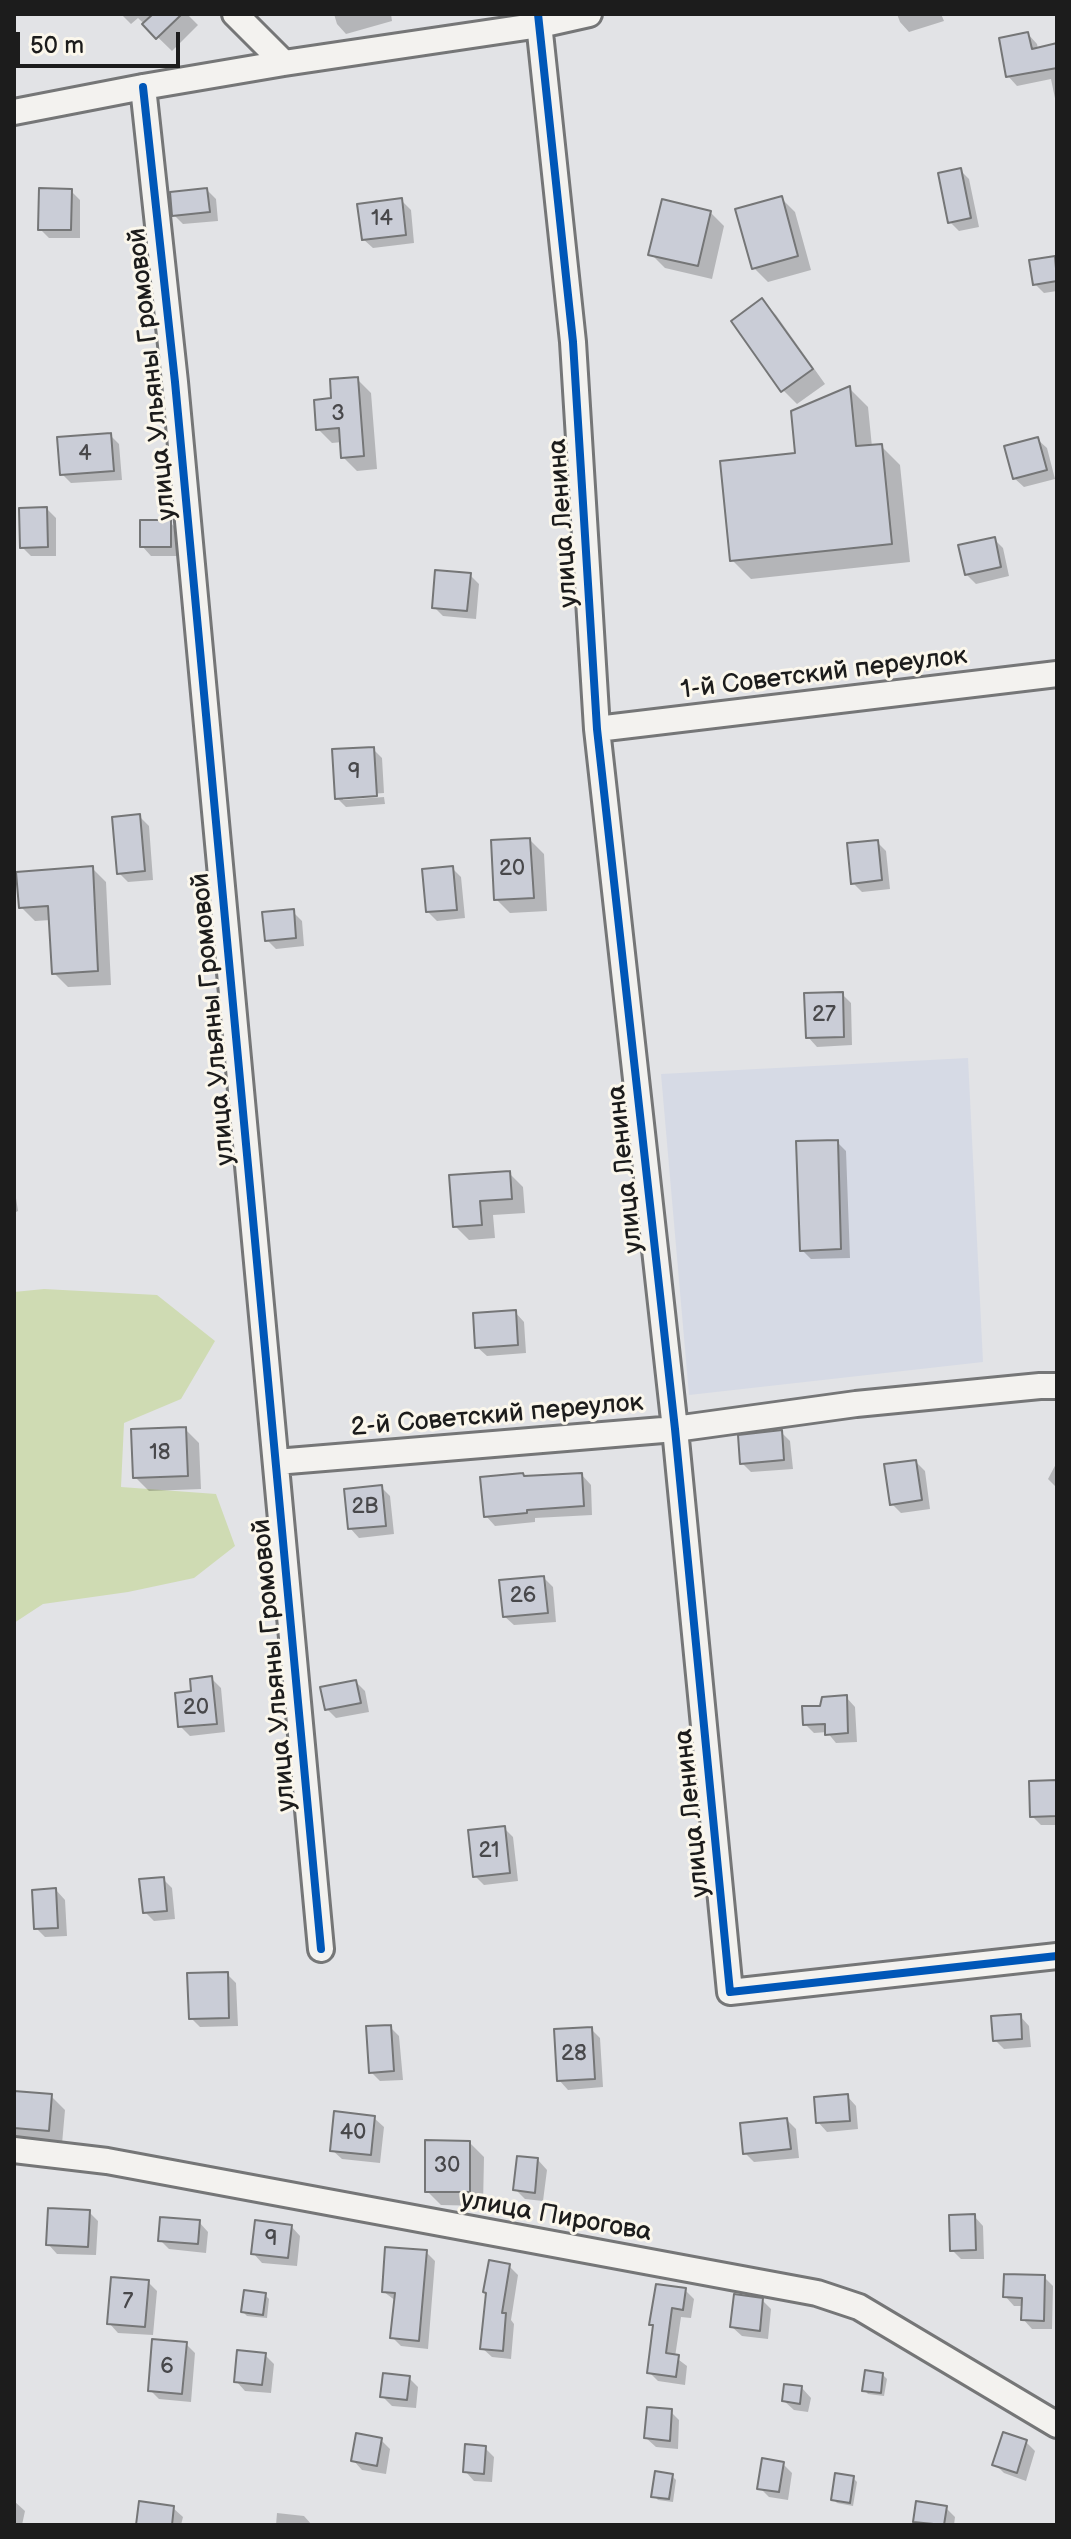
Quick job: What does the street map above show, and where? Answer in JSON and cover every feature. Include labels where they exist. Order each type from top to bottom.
[{"type":"street","points":[[235,14],[284,63]]},
{"type":"street","points":[[14,112],[143,87],[589,14]]},
{"type":"street","name":"улица Ленина","points":[[539,20],[573,342],[597,729],[675,1429],[730,1992],[1057,1956]]},
{"type":"street","name":"улица Ульяны Громовой","points":[[143,87],[177,398],[321,1949]]},
{"type":"street","name":"1-й Советский переулок","points":[[597,729],[1057,674]]},
{"type":"street","name":"2-й Советский переулок","points":[[276,1462],[675,1429],[856,1404],[1057,1386]]},
{"type":"street","name":"улица Пирогова","points":[[14,2150],[107,2161],[817,2293],[859,2307],[1057,2425]]},
{"type":"shaded area","points":[[968,1058],[983,1362],[689,1395],[661,1074]]},
{"type":"green space","points":[[44,1289],[157,1295],[215,1341],[181,1399],[124,1423],[121,1487],[216,1494],[235,1546],[194,1578],[128,1592],[43,1604],[14,1623],[14,1292]]},
{"type":"building","points":[[153,14],[182,14],[156,39],[142,24]]},
{"type":"building","points":[[1028,32],[1032,49],[1057,43],[1057,68],[1006,77],[999,38]]},
{"type":"building","points":[[961,168],[971,218],[948,223],[938,173]]},
{"type":"building","points":[[39,188],[72,189],[71,230],[38,230]]},
{"type":"building","points":[[207,188],[210,212],[172,216],[170,192]]},
{"type":"building","points":[[782,196],[798,256],[752,269],[735,209]]},
{"type":"building","points":[[402,198],[406,235],[362,240],[357,204]]},
{"type":"building","points":[[662,199],[711,211],[698,266],[648,255]]},
{"type":"building","points":[[1055,256],[1057,281],[1033,285],[1029,260]]},
{"type":"building","points":[[762,298],[813,369],[781,392],[731,321]]},
{"type":"building","points":[[358,377],[364,456],[341,458],[339,428],[316,430],[314,400],[331,398],[330,379]]},
{"type":"building","points":[[850,386],[856,446],[882,444],[892,544],[730,561],[720,461],[795,453],[791,411]]},
{"type":"building","points":[[111,433],[114,471],[60,475],[57,437]]},
{"type":"building","points":[[1038,437],[1047,470],[1013,479],[1004,446]]},
{"type":"building","points":[[47,507],[48,547],[20,548],[19,508]]},
{"type":"building","points":[[140,520],[171,520],[171,547],[140,547]]},
{"type":"building","points":[[995,537],[1001,567],[965,575],[958,545]]},
{"type":"building","points":[[435,570],[471,573],[467,611],[432,608]]},
{"type":"building","points":[[374,747],[377,796],[335,799],[332,749]]},
{"type":"building","points":[[140,814],[145,871],[117,874],[112,817]]},
{"type":"building","points":[[530,838],[534,898],[494,900],[491,840]]},
{"type":"building","points":[[878,840],[882,880],[851,884],[847,843]]},
{"type":"building","points":[[93,866],[98,971],[52,974],[48,906],[19,908],[16,872]]},
{"type":"building","points":[[453,866],[457,910],[426,912],[422,869]]},
{"type":"building","points":[[294,909],[296,938],[265,941],[262,912]]},
{"type":"building","points":[[843,992],[844,1037],[806,1038],[804,993]]},
{"type":"building","points":[[838,1140],[841,1249],[800,1251],[796,1141]]},
{"type":"building","points":[[510,1171],[512,1199],[480,1201],[482,1225],[453,1227],[449,1175]]},
{"type":"building","points":[[516,1310],[518,1345],[475,1348],[473,1313]]},
{"type":"building","points":[[186,1427],[188,1476],[133,1478],[131,1429]]},
{"type":"building","points":[[782,1430],[784,1460],[740,1464],[738,1435]]},
{"type":"building","points":[[916,1460],[922,1500],[890,1505],[884,1464]]},
{"type":"building","points":[[523,1473],[524,1476],[582,1473],[584,1506],[484,1517],[480,1477]]},
{"type":"building","points":[[382,1485],[386,1526],[348,1529],[344,1489]]},
{"type":"building","points":[[544,1576],[548,1613],[503,1617],[499,1580]]},
{"type":"building","points":[[212,1676],[217,1724],[178,1727],[175,1693],[191,1691],[190,1679]]},
{"type":"building","points":[[356,1680],[361,1703],[325,1710],[320,1687]]},
{"type":"building","points":[[847,1695],[848,1733],[825,1735],[825,1724],[803,1725],[802,1706],[820,1706],[822,1697]]},
{"type":"building","points":[[1057,1780],[1057,1816],[1030,1817],[1029,1781]]},
{"type":"building","points":[[505,1826],[510,1873],[473,1877],[468,1830]]},
{"type":"building","points":[[164,1877],[167,1911],[143,1913],[139,1879]]},
{"type":"building","points":[[56,1888],[58,1928],[34,1929],[32,1890]]},
{"type":"building","points":[[228,1972],[229,2018],[189,2019],[187,1973]]},
{"type":"building","points":[[1021,2014],[1022,2039],[993,2041],[991,2016]]},
{"type":"building","points":[[391,2025],[394,2071],[369,2073],[366,2026]]},
{"type":"building","points":[[592,2027],[595,2079],[557,2081],[554,2029]]},
{"type":"building","points":[[14,2091],[52,2094],[49,2131],[14,2128]]},
{"type":"building","points":[[848,2094],[850,2121],[816,2123],[814,2097]]},
{"type":"building","points":[[334,2111],[375,2116],[371,2155],[330,2151]]},
{"type":"building","points":[[787,2118],[791,2149],[743,2154],[740,2123]]},
{"type":"building","points":[[425,2140],[470,2141],[470,2192],[425,2192]]},
{"type":"building","points":[[517,2156],[538,2158],[535,2193],[513,2190]]},
{"type":"building","points":[[48,2208],[90,2210],[88,2247],[46,2245]]},
{"type":"building","points":[[975,2214],[976,2250],[950,2251],[949,2215]]},
{"type":"building","points":[[160,2217],[200,2220],[198,2244],[158,2241]]},
{"type":"building","points":[[255,2220],[292,2225],[288,2258],[251,2254]]},
{"type":"building","points":[[385,2247],[427,2250],[419,2341],[390,2338],[395,2293],[382,2292]]},
{"type":"building","points":[[489,2260],[510,2264],[502,2313],[506,2313],[503,2351],[480,2349],[486,2293],[483,2292]]},
{"type":"building","points":[[1004,2274],[1045,2275],[1044,2321],[1021,2320],[1022,2298],[1003,2297]]},
{"type":"building","points":[[111,2277],[149,2280],[145,2327],[107,2324]]},
{"type":"building","points":[[656,2284],[686,2288],[683,2310],[672,2308],[666,2353],[679,2355],[676,2377],[647,2373],[653,2325],[649,2325]]},
{"type":"building","points":[[244,2290],[266,2293],[263,2315],[241,2312]]},
{"type":"building","points":[[734,2294],[763,2298],[760,2331],[730,2327]]},
{"type":"building","points":[[152,2339],[187,2342],[182,2394],[148,2391]]},
{"type":"building","points":[[237,2350],[266,2353],[262,2385],[234,2382]]},
{"type":"building","points":[[865,2370],[883,2373],[881,2393],[862,2391]]},
{"type":"building","points":[[383,2373],[410,2376],[407,2400],[380,2397]]},
{"type":"building","points":[[784,2384],[802,2386],[800,2404],[782,2401]]},
{"type":"building","points":[[647,2407],[672,2409],[670,2441],[644,2438]]},
{"type":"building","points":[[1003,2432],[1027,2440],[1017,2473],[992,2465]]},
{"type":"building","points":[[356,2433],[382,2438],[377,2466],[351,2461]]},
{"type":"building","points":[[465,2444],[486,2446],[484,2474],[463,2472]]},
{"type":"building","points":[[762,2458],[784,2462],[779,2492],[757,2489]]},
{"type":"building","points":[[655,2471],[673,2474],[669,2499],[651,2497]]},
{"type":"building","points":[[835,2473],[854,2476],[850,2503],[831,2500]]},
{"type":"building","points":[[139,2501],[174,2506],[172,2525],[136,2525]]},
{"type":"building","points":[[916,2501],[947,2506],[944,2525],[913,2522]]},
{"type":"cycle path","points":[[538,14],[573,342],[597,729],[675,1429],[730,1992],[1057,1956]]},
{"type":"cycle path","points":[[143,87],[175,382],[321,1949]]}]
